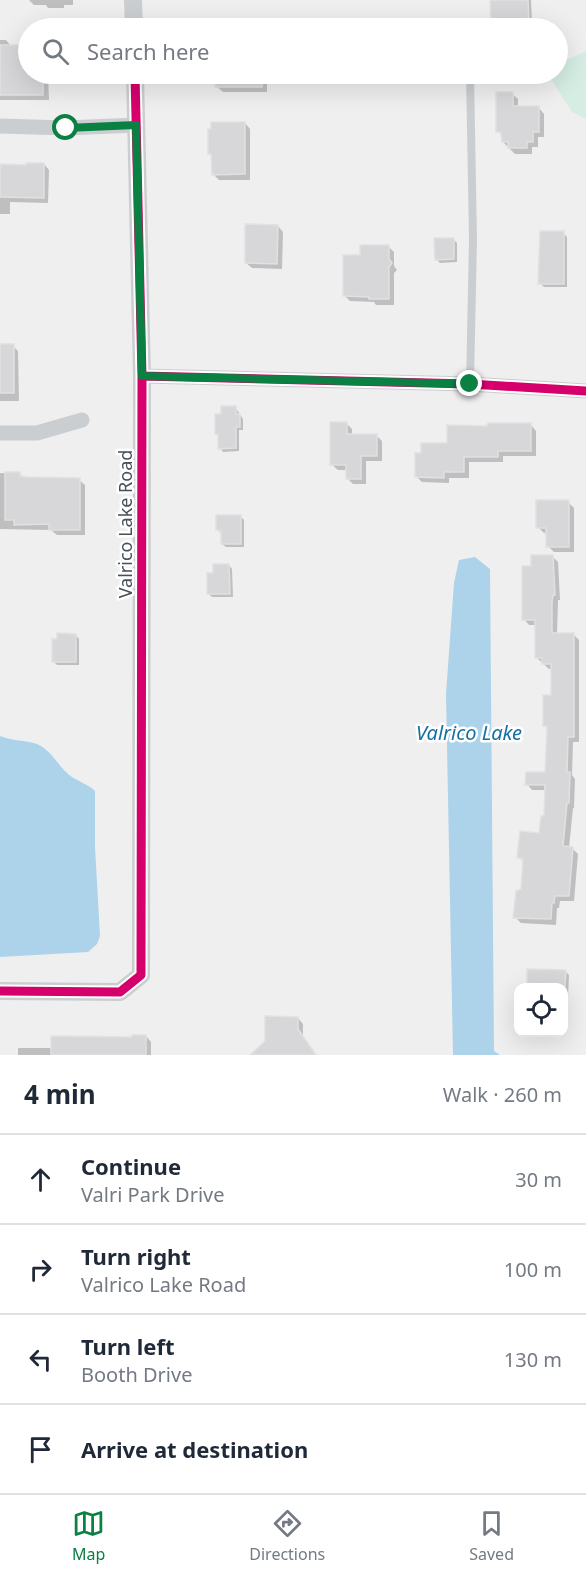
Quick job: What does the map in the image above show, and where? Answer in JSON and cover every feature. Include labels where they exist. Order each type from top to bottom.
[{"type":"street","points":[[133,0],[134,18]]},
{"type":"street","name":"Valrico Lake Road","points":[[0,991],[120,992],[141,975],[142,376],[135,84]]},
{"type":"street","points":[[0,126],[66,128],[136,125]]},
{"type":"street","points":[[142,376],[470,384],[586,391]]},
{"type":"street","points":[[0,433],[37,433],[82,420]]},
{"type":"lane","points":[[470,84],[473,239],[470,384]]},
{"type":"green space","points":[[586,51],[586,119],[572,112],[554,84],[568,84],[568,59]]},
{"type":"water","name":"Valrico Lake","points":[[475,557],[490,569],[494,1051],[500,1055],[453,1055],[446,694],[454,583],[459,560]]},
{"type":"water","points":[[0,736],[37,744],[50,753],[70,776],[95,791],[95,847],[100,936],[97,944],[88,952],[0,957]]},
{"type":"building","points":[[490,0],[528,0],[529,18],[491,18]]},
{"type":"building","points":[[0,45],[18,45],[18,84],[43,84],[43,95],[0,95]]},
{"type":"building","points":[[215,84],[262,84],[262,87],[215,87]]},
{"type":"building","points":[[496,92],[513,92],[513,106],[539,106],[539,132],[533,132],[533,142],[527,142],[527,148],[508,148],[508,142],[502,142],[501,132],[496,132]]},
{"type":"building","points":[[211,122],[245,122],[245,174],[212,175],[211,154],[208,154],[208,129],[211,129]]},
{"type":"building","points":[[26,163],[44,163],[44,198],[0,197],[0,164],[26,165]]},
{"type":"building","points":[[245,224],[278,225],[277,264],[245,263]]},
{"type":"building","points":[[540,231],[564,231],[564,284],[538,284]]},
{"type":"building","points":[[434,238],[454,238],[454,259],[435,260]]},
{"type":"building","points":[[360,245],[389,245],[389,259],[392,263],[389,267],[389,299],[343,296],[343,255],[360,255]]},
{"type":"building","points":[[0,344],[14,344],[14,393],[0,393]]},
{"type":"building","points":[[221,406],[236,406],[236,414],[240,414],[240,427],[236,427],[236,448],[218,449],[215,414],[221,414]]},
{"type":"building","points":[[330,422],[347,422],[347,434],[377,434],[377,456],[361,456],[361,479],[346,479],[346,465],[330,465]]},
{"type":"building","points":[[488,423],[531,423],[531,451],[498,451],[498,457],[464,457],[464,472],[444,472],[444,478],[415,477],[415,453],[421,453],[421,443],[447,443],[447,425],[487,426]]},
{"type":"building","points":[[5,472],[20,472],[20,476],[26,477],[80,478],[80,530],[49,530],[49,524],[14,525],[14,520],[5,520]]},
{"type":"building","points":[[536,500],[569,500],[569,547],[546,547],[546,528],[536,528]]},
{"type":"building","points":[[216,515],[241,515],[241,544],[221,544],[221,530],[216,530]]},
{"type":"building","points":[[531,555],[553,555],[555,595],[553,595],[552,602],[552,633],[574,633],[574,737],[568,737],[569,803],[567,803],[563,846],[573,847],[569,896],[555,896],[551,919],[513,918],[516,891],[521,889],[523,858],[517,858],[520,831],[539,833],[541,816],[544,816],[545,785],[525,785],[526,772],[545,772],[547,726],[543,726],[543,695],[551,695],[551,664],[542,664],[542,658],[535,658],[535,620],[522,620],[522,566],[531,566]]},
{"type":"building","points":[[213,564],[229,564],[230,594],[207,594],[207,573],[213,573]]},
{"type":"building","points":[[57,633],[76,634],[76,662],[52,662],[52,639],[57,639]]},
{"type":"building","points":[[527,969],[566,970],[565,983],[527,983]]},
{"type":"building","points":[[265,1016],[298,1017],[298,1029],[316,1055],[250,1055],[265,1041]]},
{"type":"building","points":[[132,1035],[146,1035],[146,1055],[51,1055],[51,1036],[132,1037]]},
{"type":"cycle path","points":[[0,991],[120,992],[141,975],[142,376],[135,84]]},
{"type":"cycle path","points":[[142,376],[470,384],[586,391]]},
{"type":"route","points":[[66,128],[136,125],[142,376],[470,384]]}]
